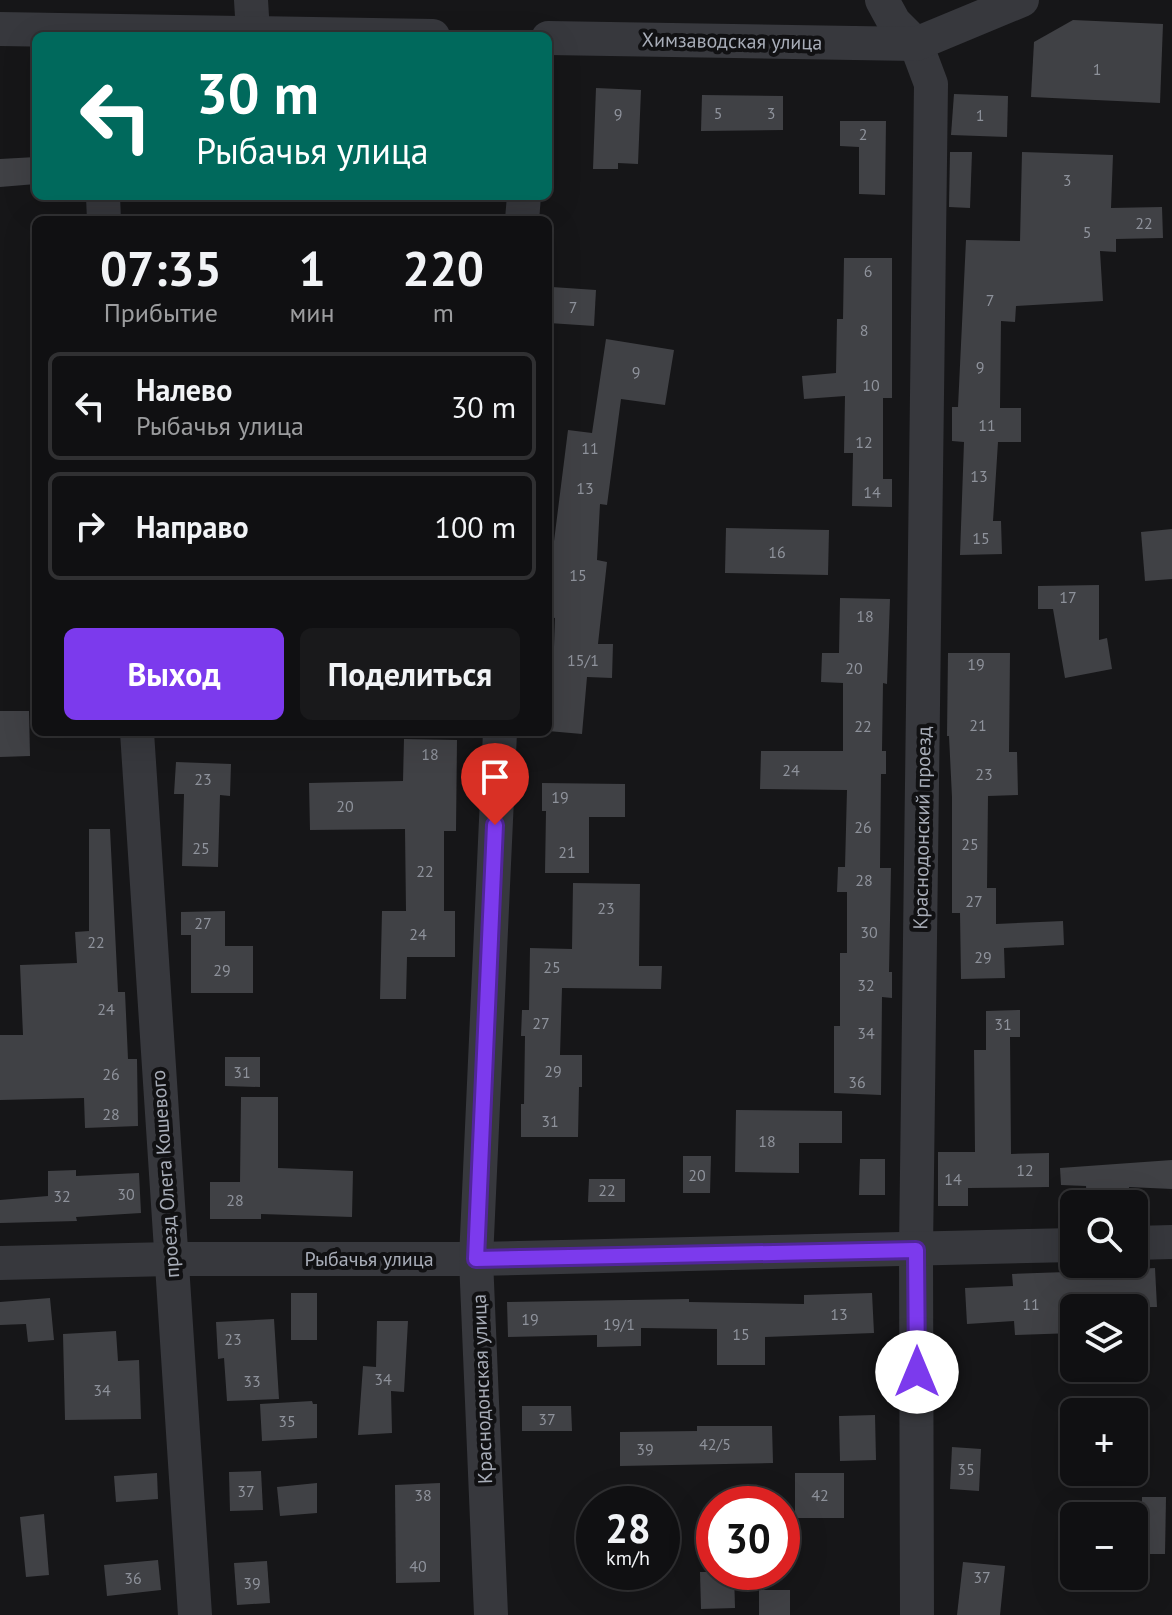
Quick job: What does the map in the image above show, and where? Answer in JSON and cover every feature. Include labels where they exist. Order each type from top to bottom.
[{"type":"street","points":[[882,0],[894,22],[916,44]]},
{"type":"street","name":"Химзаводская улица","points":[[552,38],[916,44],[1022,0]]},
{"type":"street","points":[[103,32],[252,17],[395,32]]},
{"type":"street","points":[[0,29],[70,32]]},
{"type":"street","name":"Краснодонский проезд","points":[[916,44],[931,84],[916,1250],[917,1615]]},
{"type":"street","name":"проезд Олега Кошевого","points":[[137,736],[195,1615]]},
{"type":"street","name":"Краснодонская улица","points":[[491,1615],[476,1259],[500,736]]},
{"type":"street","points":[[1148,1243],[1172,1242]]},
{"type":"street","name":"Рыбачья улица","points":[[0,1263],[171,1259],[476,1259],[1060,1245]]},
{"type":"building","points":[[1073,20],[1163,24],[1160,103],[1031,97],[1034,42]]},
{"type":"building","points":[[596,88],[641,90],[638,164],[618,163],[618,169],[593,169]]},
{"type":"building","points":[[954,94],[1008,96],[1007,137],[951,135]]},
{"type":"building","points":[[702,95],[783,96],[783,130],[701,131]]},
{"type":"building","points":[[840,121],[886,121],[885,195],[859,194],[859,147],[840,146]]},
{"type":"building","points":[[950,152],[972,152],[970,208],[949,207]]},
{"type":"building","points":[[1022,152],[1113,155],[1111,208],[1162,207],[1163,238],[1116,239],[1116,252],[1100,251],[1103,301],[1016,306],[1015,322],[1001,321],[1000,408],[1021,408],[1021,442],[998,442],[993,521],[1001,521],[1002,554],[960,555],[964,442],[952,441],[952,407],[958,407],[966,240],[1020,241]]},
{"type":"building","points":[[32,157],[32,184],[0,187],[0,159]]},
{"type":"building","points":[[844,258],[892,258],[892,398],[883,398],[883,479],[892,479],[892,507],[852,506],[853,453],[844,453],[845,396],[804,399],[802,376],[836,373],[837,319],[843,319]]},
{"type":"building","points":[[552,287],[596,290],[594,326],[552,323]]},
{"type":"building","points":[[606,339],[674,350],[665,405],[621,399],[607,505],[600,504],[597,560],[607,562],[598,644],[613,644],[612,678],[587,677],[582,734],[552,731],[555,618],[552,618],[552,557],[568,430],[592,433]]},
{"type":"building","points":[[726,528],[829,530],[828,575],[725,573]]},
{"type":"building","points":[[1172,529],[1172,579],[1145,581],[1141,532]]},
{"type":"building","points":[[1099,585],[1099,640],[1107,638],[1112,669],[1065,678],[1053,609],[1038,609],[1038,586]]},
{"type":"building","points":[[840,598],[890,599],[887,684],[883,683],[882,751],[886,751],[886,774],[881,774],[880,868],[891,868],[889,972],[892,972],[892,998],[882,997],[881,1095],[834,1093],[834,1026],[840,1026],[840,953],[847,953],[847,892],[837,892],[838,867],[845,867],[847,790],[760,789],[761,751],[843,751],[843,683],[821,682],[822,653],[839,653]]},
{"type":"building","points":[[948,653],[1010,653],[1009,752],[1017,752],[1018,795],[988,796],[987,888],[996,888],[996,924],[1063,921],[1064,945],[1004,948],[1005,978],[961,979],[960,913],[952,913]]},
{"type":"building","points":[[0,711],[29,711],[30,756],[0,757]]},
{"type":"building","points":[[404,739],[457,740],[456,831],[444,831],[444,911],[455,911],[455,957],[407,957],[406,999],[380,999],[382,911],[406,911],[405,829],[310,830],[309,783],[403,781]]},
{"type":"building","points":[[176,762],[231,764],[230,796],[220,795],[218,867],[182,866],[184,794],[174,794]]},
{"type":"building","points":[[542,783],[625,784],[625,817],[589,817],[589,873],[545,873],[546,811],[542,811]]},
{"type":"building","points":[[89,829],[110,829],[118,992],[125,992],[128,1059],[137,1059],[138,1126],[85,1128],[84,1098],[0,1100],[0,1035],[23,1035],[20,965],[77,963],[75,932],[89,931]]},
{"type":"building","points":[[573,883],[640,884],[639,966],[662,966],[661,989],[562,988],[560,1055],[582,1055],[578,1137],[521,1137],[525,1036],[521,1036],[522,1010],[529,1010],[530,948],[572,949]]},
{"type":"building","points":[[225,911],[225,946],[253,946],[253,993],[191,993],[191,935],[181,935],[181,912]]},
{"type":"building","points":[[1020,1010],[1020,1037],[1010,1037],[1011,1154],[1049,1153],[1049,1187],[968,1188],[968,1206],[938,1206],[938,1152],[975,1152],[974,1050],[986,1050],[986,1011]]},
{"type":"building","points":[[225,1057],[260,1057],[260,1087],[225,1086]]},
{"type":"building","points":[[241,1097],[278,1097],[278,1168],[353,1171],[352,1217],[261,1214],[261,1219],[210,1219],[210,1182],[240,1182]]},
{"type":"building","points":[[736,1110],[842,1111],[842,1143],[799,1143],[799,1173],[735,1172]]},
{"type":"building","points":[[683,1156],[711,1156],[710,1193],[683,1193]]},
{"type":"building","points":[[860,1159],[885,1159],[885,1195],[859,1195]]},
{"type":"building","points":[[1172,1160],[1172,1189],[1129,1187],[1129,1190],[1086,1190],[1086,1186],[1061,1185],[1060,1168]]},
{"type":"building","points":[[76,1170],[76,1176],[139,1173],[141,1213],[76,1217],[77,1221],[0,1223],[0,1200],[48,1196],[48,1171]]},
{"type":"building","points":[[589,1179],[625,1179],[625,1202],[588,1202]]},
{"type":"building","points":[[1148,1268],[1155,1268],[1157,1307],[1148,1307],[1148,1294],[1060,1294],[1060,1333],[1015,1335],[1014,1321],[967,1324],[965,1288],[1013,1286],[1012,1274],[1060,1272],[1060,1278],[1148,1278]]},
{"type":"building","points":[[291,1293],[317,1293],[317,1340],[291,1340]]},
{"type":"building","points":[[872,1293],[874,1333],[765,1337],[765,1365],[717,1365],[717,1329],[641,1328],[641,1346],[597,1347],[597,1335],[508,1337],[507,1302],[689,1299],[689,1302],[804,1304],[804,1295]]},
{"type":"building","points":[[50,1298],[54,1340],[28,1342],[26,1324],[0,1325],[0,1302]]},
{"type":"building","points":[[274,1319],[279,1399],[227,1401],[224,1358],[218,1359],[216,1322]]},
{"type":"building","points":[[377,1321],[408,1321],[404,1392],[391,1391],[392,1433],[358,1435],[363,1366],[376,1367]]},
{"type":"building","points":[[116,1331],[118,1361],[139,1360],[141,1419],[65,1420],[63,1334]]},
{"type":"building","points":[[312,1401],[317,1404],[317,1438],[262,1441],[260,1404]]},
{"type":"building","points":[[522,1406],[571,1406],[572,1431],[522,1431]]},
{"type":"building","points":[[875,1415],[876,1460],[840,1461],[839,1416]]},
{"type":"building","points":[[697,1426],[772,1426],[773,1463],[620,1466],[620,1432],[697,1431]]},
{"type":"building","points":[[952,1447],[981,1449],[979,1491],[950,1489]]},
{"type":"building","points":[[261,1471],[263,1510],[230,1511],[229,1472]]},
{"type":"building","points":[[157,1473],[158,1499],[116,1502],[114,1476]]},
{"type":"building","points":[[795,1473],[844,1473],[844,1518],[800,1518],[800,1486],[795,1486]]},
{"type":"building","points":[[317,1483],[317,1513],[280,1516],[277,1487]]},
{"type":"building","points":[[440,1483],[440,1582],[396,1583],[395,1485]]},
{"type":"building","points":[[1142,1497],[1166,1497],[1165,1554],[1148,1554],[1148,1502],[1142,1502]]},
{"type":"building","points":[[44,1514],[49,1575],[26,1577],[20,1517]]},
{"type":"building","points":[[158,1560],[161,1590],[107,1596],[104,1565]]},
{"type":"building","points":[[267,1561],[270,1603],[237,1605],[234,1563]]},
{"type":"building","points":[[963,1562],[1005,1566],[1000,1615],[957,1615]]},
{"type":"building","points":[[700,1590],[734,1590],[735,1608],[701,1609]]},
{"type":"building","points":[[759,1590],[790,1590],[790,1615],[759,1615]]},
{"type":"route","points":[[495,825],[476,1259],[916,1250],[917,1372]]}]
